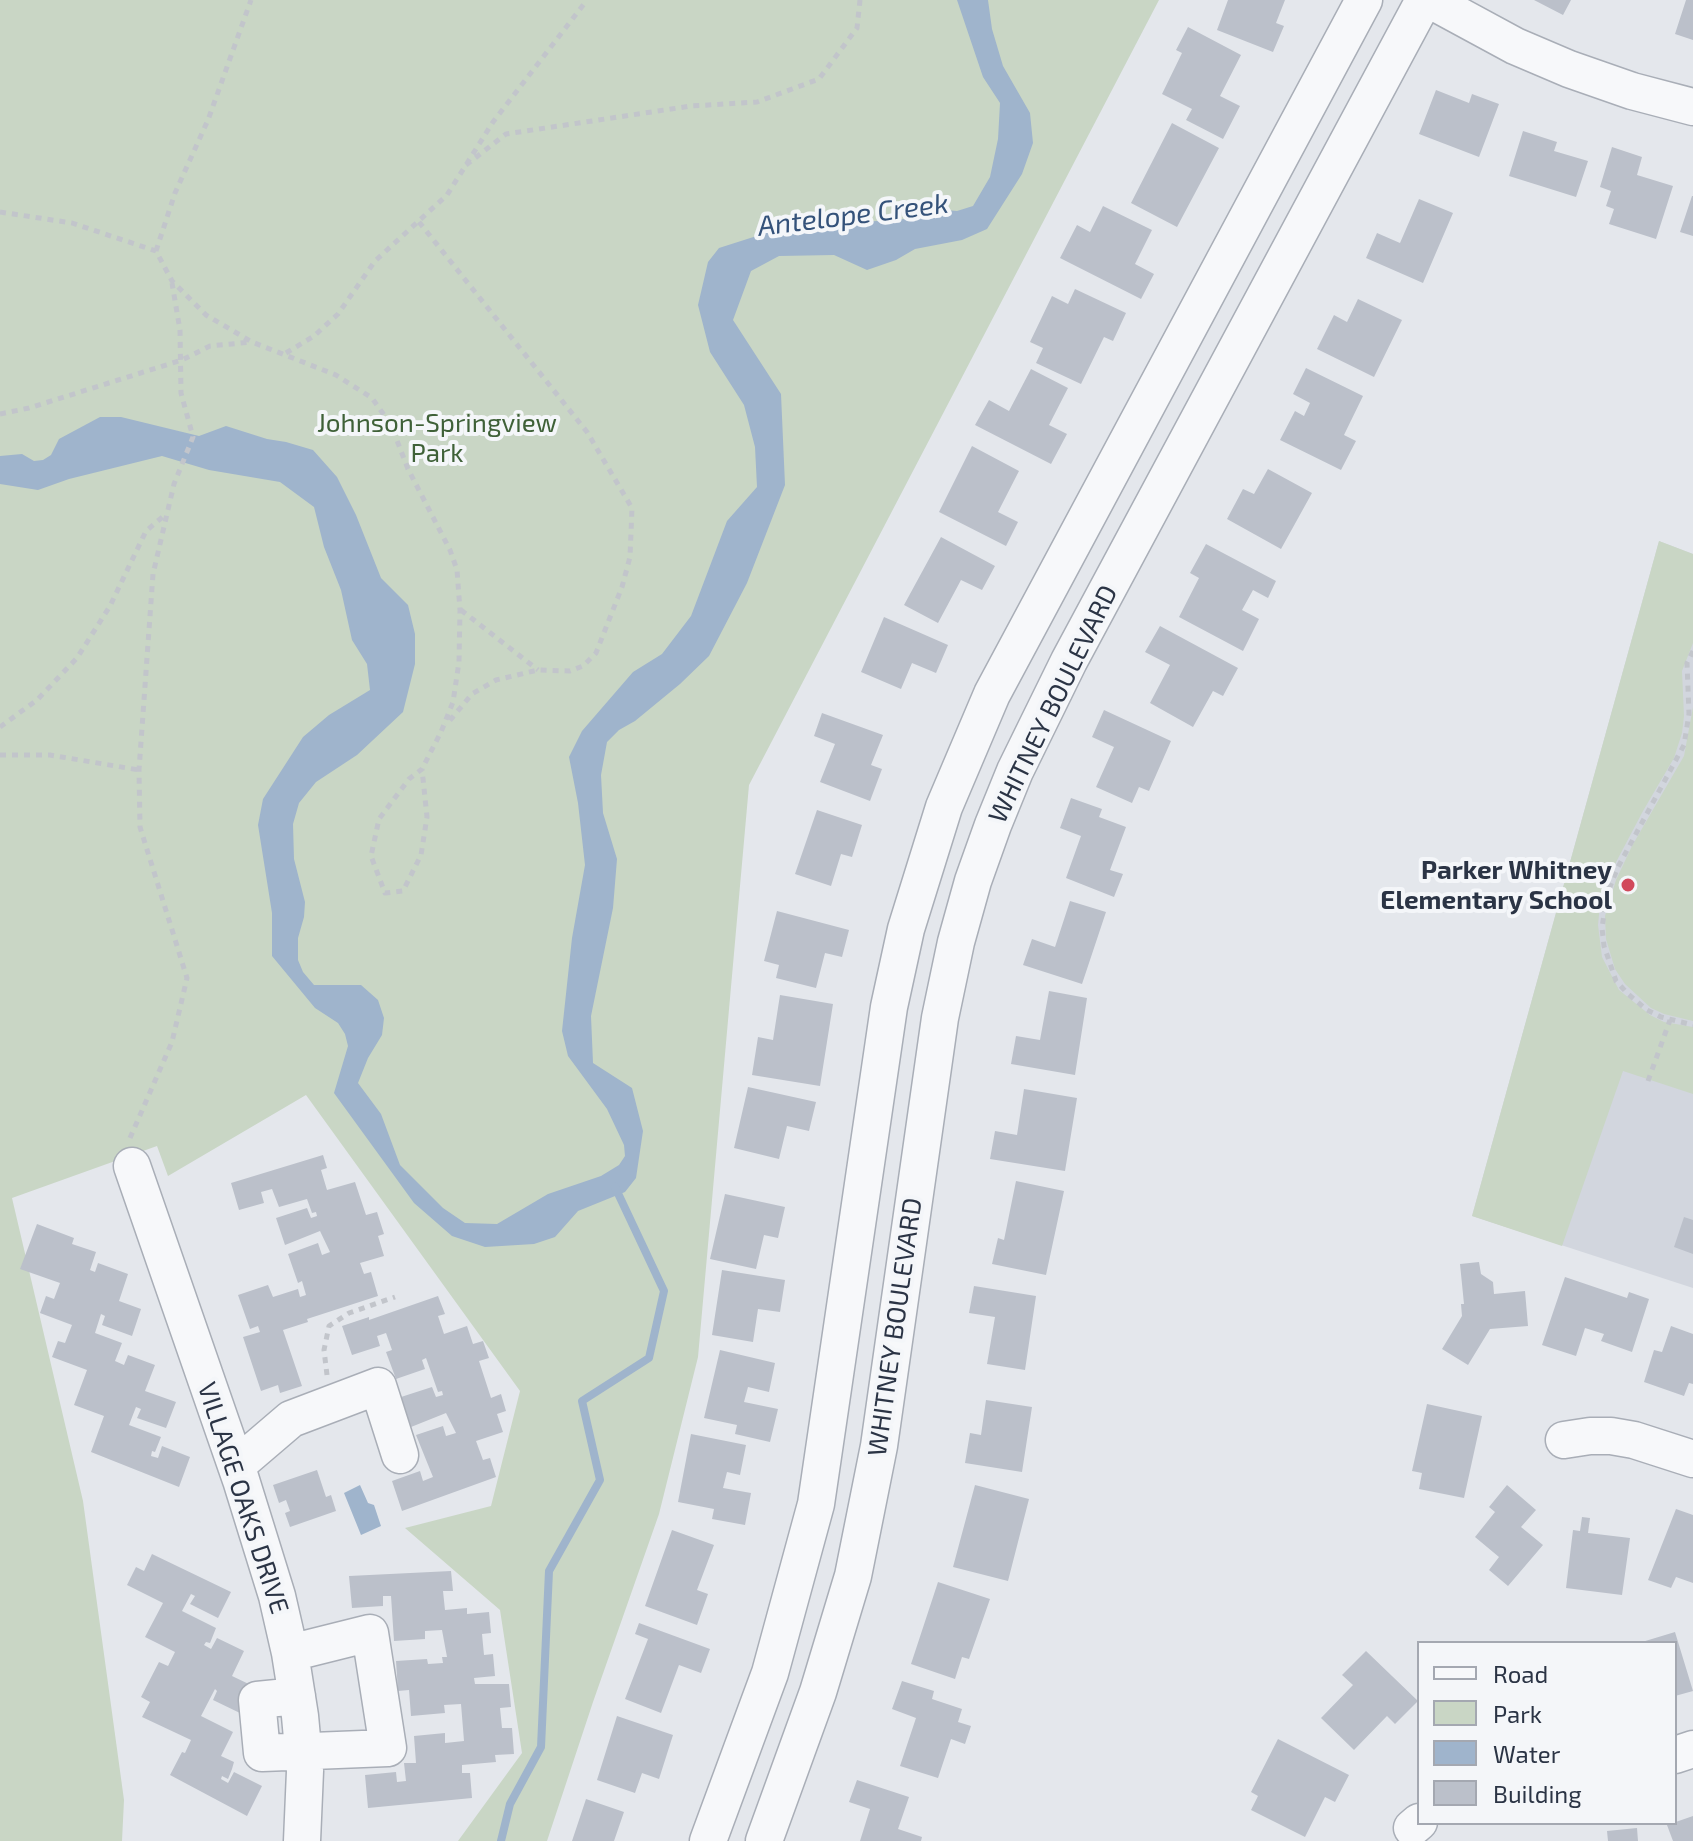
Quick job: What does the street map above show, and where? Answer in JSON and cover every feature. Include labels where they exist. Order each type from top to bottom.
[{"type":"street","name":"WHITNEY BOULEVARD","points":[[708,1841],[770,1673],[816,1504],[889,1007],[906,929],[944,807],[992,694],[1364,0]]},
{"type":"street","name":"WHITNEY BOULEVARD","points":[[764,1841],[818,1692],[853,1576],[879,1446],[940,1018],[956,942],[988,839],[1015,771],[1069,661],[1424,0]]},
{"type":"street","points":[[1430,0],[1515,46],[1569,69],[1632,91],[1693,107]]},
{"type":"street","name":"VILLAGE OAKS DRIVE","points":[[132,1166],[236,1466],[277,1596],[290,1653],[303,1750],[302,1841]]},
{"type":"street","points":[[236,1466],[291,1419],[378,1386],[400,1455]]},
{"type":"street","points":[[1564,1440],[1611,1436],[1693,1459]]},
{"type":"street","points":[[290,1653],[370,1633],[388,1748],[303,1750]]},
{"type":"path","points":[[156,251],[175,193],[208,120],[251,0]]},
{"type":"path","points":[[286,353],[314,336],[338,314],[375,261],[447,195],[503,108],[587,0]]},
{"type":"path","points":[[462,168],[506,134],[691,106],[757,102],[819,79],[857,28],[860,0]]},
{"type":"path","points":[[0,212],[72,223],[156,251],[172,281],[206,315],[252,342],[336,375],[372,398],[391,425],[408,469],[450,550],[457,570],[460,610],[453,702],[422,769],[409,779],[379,819],[371,856],[385,893],[403,891],[421,855],[427,817],[422,769]]},
{"type":"path","points":[[419,222],[587,432],[632,508],[630,557],[596,653],[583,666],[570,671],[538,670],[496,680],[472,694],[441,732]]},
{"type":"path","points":[[132,1166],[127,1147],[172,1042],[187,978],[140,827],[139,770],[153,574],[174,484],[193,437],[181,393],[182,360],[172,281]]},
{"type":"path","points":[[0,414],[29,408],[182,360],[210,346],[252,342]]},
{"type":"path","points":[[0,727],[37,700],[77,658],[110,606],[146,531],[167,513]]},
{"type":"path","points":[[460,610],[538,670]]},
{"type":"path","points":[[1693,651],[1687,663],[1689,714],[1684,745],[1618,867],[1607,894],[1602,928],[1604,946],[1616,981],[1647,1010],[1693,1025]]},
{"type":"path","points":[[0,755],[50,755],[139,770]]},
{"type":"path","points":[[1648,1081],[1670,1020]]},
{"type":"path","points":[[332,1404],[324,1350],[329,1326],[349,1313],[395,1297]]},
{"type":"shaded area","name":"Parker Whitney Elementary School","points":[[1659,541],[1693,554],[1693,1288],[1472,1216]]},
{"type":"green space","name":"Johnson-Springview Park","points":[[0,0],[1159,0],[749,785],[698,1357],[659,1514],[547,1841],[458,1841],[522,1753],[500,1610],[405,1528],[491,1506],[520,1391],[306,1095],[168,1176],[157,1146],[12,1198],[83,1501],[124,1800],[122,1841],[0,1841]]},
{"type":"green space","points":[[1659,541],[1693,554],[1693,643],[1682,671],[1682,733],[1674,758],[1614,866],[1600,904],[1598,925],[1602,957],[1619,990],[1650,1015],[1664,1022],[1693,1027],[1693,1094],[1623,1071],[1562,1246],[1472,1216]]},
{"type":"green space","points":[[1693,707],[1693,1021],[1651,1008],[1625,984],[1615,969],[1606,939],[1605,916],[1616,880],[1632,846],[1684,756]]},
{"type":"water","points":[[957,0],[988,0],[992,29],[1003,66],[1030,113],[1033,143],[1022,174],[987,229],[962,240],[915,249],[896,260],[867,270],[834,255],[779,256],[751,271],[733,320],[781,394],[785,485],[747,583],[709,656],[680,684],[607,742],[601,775],[603,813],[617,859],[613,908],[591,1016],[593,1063],[632,1088],[643,1131],[636,1178],[625,1192],[578,1211],[555,1237],[534,1244],[485,1247],[452,1236],[414,1203],[334,1093],[348,1046],[345,1034],[338,1023],[315,1008],[272,956],[272,913],[258,825],[263,799],[303,737],[329,715],[370,690],[367,664],[352,640],[341,590],[324,547],[314,507],[280,482],[209,470],[162,456],[69,479],[38,490],[0,484],[0,456],[22,454],[34,461],[43,460],[51,455],[59,439],[100,417],[121,417],[199,436],[226,426],[286,442],[313,450],[337,477],[381,578],[408,605],[415,634],[415,664],[403,712],[357,755],[316,782],[299,803],[293,824],[294,859],[305,902],[298,938],[298,960],[314,985],[361,985],[378,1000],[384,1018],[382,1035],[358,1083],[381,1114],[400,1165],[443,1208],[465,1223],[497,1224],[548,1194],[601,1176],[619,1165],[625,1156],[624,1145],[607,1109],[568,1056],[562,1031],[572,938],[585,865],[569,757],[582,731],[633,672],[662,654],[691,616],[727,521],[757,487],[755,447],[744,405],[710,352],[698,305],[708,262],[719,248],[766,233],[807,226],[905,219],[973,206],[990,177],[998,139],[1000,103],[983,77]]},
{"type":"water","points":[[360,1485],[368,1503],[374,1505],[381,1526],[361,1535],[344,1493]]},
{"type":"building","points":[[1228,0],[1285,0],[1276,23],[1284,26],[1273,52],[1217,30]]},
{"type":"building","points":[[1534,0],[1571,0],[1563,15]]},
{"type":"building","points":[[1686,0],[1693,0],[1693,40],[1675,34]]},
{"type":"building","points":[[1188,27],[1241,55],[1220,96],[1240,106],[1223,139],[1186,120],[1192,109],[1162,94],[1182,53],[1176,50]]},
{"type":"building","points":[[1436,90],[1469,103],[1472,94],[1499,104],[1479,157],[1419,134]]},
{"type":"building","points":[[1172,123],[1219,148],[1177,227],[1131,203]]},
{"type":"building","points":[[1523,131],[1557,142],[1554,151],[1588,161],[1576,197],[1509,176]]},
{"type":"building","points":[[1612,147],[1642,157],[1637,175],[1673,186],[1656,239],[1609,224],[1614,209],[1606,206],[1611,191],[1600,187]]},
{"type":"building","points":[[1693,196],[1693,236],[1680,232]]},
{"type":"building","points":[[1419,199],[1453,213],[1423,283],[1366,258],[1377,233],[1400,243]]},
{"type":"building","points":[[1103,206],[1152,230],[1135,264],[1154,274],[1141,299],[1060,258],[1077,225],[1090,232]]},
{"type":"building","points":[[1075,289],[1126,313],[1113,341],[1104,337],[1081,384],[1036,363],[1043,348],[1030,342],[1052,296],[1068,304]]},
{"type":"building","points":[[1358,299],[1402,320],[1374,377],[1317,349],[1334,315],[1347,322]]},
{"type":"building","points":[[1306,368],[1363,396],[1344,435],[1356,441],[1341,470],[1280,440],[1295,411],[1304,416],[1310,403],[1293,394]]},
{"type":"building","points":[[1031,369],[1068,388],[1049,425],[1067,434],[1051,464],[975,425],[989,400],[1009,411]]},
{"type":"building","points":[[972,446],[1019,471],[998,512],[1018,522],[1006,546],[939,512]]},
{"type":"building","points":[[1268,469],[1312,493],[1281,549],[1227,519],[1243,489],[1254,494]]},
{"type":"building","points":[[941,537],[995,566],[982,590],[961,580],[938,623],[904,605]]},
{"type":"building","points":[[1206,544],[1276,581],[1268,598],[1253,590],[1242,610],[1259,619],[1243,651],[1179,617],[1199,578],[1190,573]]},
{"type":"building","points":[[884,617],[948,645],[936,673],[912,663],[901,689],[861,672]]},
{"type":"building","points":[[1160,626],[1238,668],[1223,696],[1213,691],[1193,727],[1150,703],[1170,665],[1145,652]]},
{"type":"building","points":[[1104,710],[1171,741],[1149,791],[1139,787],[1132,803],[1096,787],[1114,747],[1092,737]]},
{"type":"building","points":[[822,713],[883,735],[871,765],[882,769],[870,801],[820,782],[835,744],[814,736]]},
{"type":"building","points":[[1071,798],[1102,809],[1099,817],[1126,827],[1110,870],[1123,874],[1114,897],[1066,878],[1081,836],[1060,828]]},
{"type":"building","points":[[817,810],[862,825],[852,857],[841,854],[831,886],[795,874]]},
{"type":"building","points":[[1070,901],[1106,912],[1082,984],[1023,965],[1032,939],[1055,947]]},
{"type":"building","points":[[777,911],[849,930],[842,957],[825,953],[816,988],[776,978],[779,965],[764,961]]},
{"type":"building","points":[[1049,991],[1087,998],[1075,1075],[1011,1064],[1016,1036],[1040,1040]]},
{"type":"building","points":[[780,995],[833,1004],[820,1086],[752,1075],[758,1037],[773,1040]]},
{"type":"building","points":[[748,1087],[816,1102],[809,1131],[787,1126],[779,1159],[734,1148]]},
{"type":"building","points":[[1024,1089],[1077,1098],[1065,1171],[990,1159],[995,1131],[1017,1135]]},
{"type":"building","points":[[323,1155],[327,1168],[321,1170],[327,1190],[355,1182],[366,1215],[377,1212],[384,1234],[378,1236],[384,1256],[360,1263],[364,1274],[371,1272],[378,1296],[283,1330],[302,1386],[280,1393],[278,1385],[261,1391],[243,1337],[260,1332],[258,1326],[250,1329],[238,1295],[268,1285],[273,1297],[298,1289],[300,1297],[306,1295],[302,1281],[298,1283],[288,1254],[318,1243],[322,1255],[330,1252],[320,1231],[285,1245],[276,1218],[307,1208],[311,1218],[317,1216],[316,1212],[312,1213],[307,1199],[279,1207],[272,1189],[261,1192],[264,1203],[239,1210],[231,1183]]},
{"type":"building","points":[[1016,1181],[1064,1191],[1046,1275],[992,1264],[998,1238],[1004,1240]]},
{"type":"building","points":[[725,1194],[785,1207],[778,1238],[764,1235],[756,1269],[710,1259]]},
{"type":"building","points":[[1684,1217],[1693,1220],[1693,1254],[1674,1247]]},
{"type":"building","points":[[37,1224],[74,1238],[72,1244],[96,1252],[90,1270],[95,1272],[98,1263],[128,1274],[119,1301],[141,1309],[132,1336],[102,1325],[105,1316],[101,1314],[95,1333],[122,1343],[115,1361],[124,1365],[128,1355],[155,1365],[145,1391],[176,1402],[166,1428],[137,1418],[141,1409],[136,1407],[129,1425],[161,1437],[151,1456],[158,1458],[162,1446],[190,1457],[179,1487],[91,1452],[104,1416],[74,1405],[87,1370],[52,1357],[58,1341],[65,1343],[72,1325],[40,1313],[46,1296],[54,1299],[60,1283],[20,1269]]},
{"type":"building","points":[[1479,1262],[1481,1274],[1493,1282],[1494,1294],[1525,1291],[1528,1326],[1490,1329],[1468,1365],[1442,1349],[1462,1316],[1461,1304],[1464,1304],[1460,1264]]},
{"type":"building","points":[[722,1270],[785,1280],[780,1312],[758,1309],[753,1342],[712,1335]]},
{"type":"building","points":[[1565,1277],[1627,1298],[1629,1292],[1649,1299],[1632,1352],[1601,1341],[1604,1334],[1585,1328],[1576,1356],[1542,1345]]},
{"type":"building","points":[[974,1286],[1036,1296],[1025,1370],[987,1364],[995,1317],[969,1313]]},
{"type":"building","points":[[438,1296],[445,1314],[438,1316],[444,1334],[467,1326],[473,1344],[483,1341],[489,1358],[479,1361],[491,1398],[501,1394],[506,1411],[497,1414],[503,1432],[476,1441],[483,1460],[490,1458],[496,1477],[402,1511],[392,1481],[420,1471],[423,1481],[433,1477],[416,1435],[443,1426],[446,1436],[456,1433],[446,1413],[411,1427],[401,1397],[432,1387],[436,1397],[443,1395],[442,1391],[438,1392],[426,1358],[422,1360],[425,1369],[396,1379],[386,1352],[392,1350],[386,1333],[377,1336],[380,1346],[352,1355],[342,1326]]},
{"type":"building","points":[[1671,1326],[1693,1334],[1693,1384],[1689,1383],[1684,1396],[1644,1382],[1654,1350],[1662,1352]]},
{"type":"building","points":[[720,1350],[775,1363],[769,1392],[748,1387],[744,1402],[778,1409],[770,1442],[735,1434],[737,1425],[704,1418]]},
{"type":"building","points":[[986,1400],[1032,1407],[1022,1472],[965,1463],[970,1433],[981,1435]]},
{"type":"building","points":[[1427,1404],[1482,1416],[1464,1498],[1419,1489],[1422,1473],[1412,1471]]},
{"type":"building","points":[[691,1434],[746,1445],[740,1475],[727,1472],[723,1488],[751,1493],[745,1525],[712,1519],[714,1509],[678,1502]]},
{"type":"building","points":[[317,1470],[326,1497],[331,1495],[336,1511],[290,1527],[285,1513],[290,1511],[286,1500],[279,1503],[273,1485]]},
{"type":"building","points":[[975,1485],[1029,1499],[1008,1581],[953,1567]]},
{"type":"building","points":[[1507,1485],[1536,1510],[1521,1527],[1543,1545],[1508,1586],[1489,1570],[1499,1557],[1475,1537],[1495,1512],[1489,1507]]},
{"type":"building","points":[[1676,1509],[1693,1515],[1693,1583],[1676,1577],[1671,1588],[1648,1580]]},
{"type":"building","points":[[1582,1517],[1590,1518],[1588,1533],[1630,1538],[1622,1595],[1566,1588],[1573,1530],[1580,1531]]},
{"type":"building","points":[[672,1530],[714,1545],[697,1590],[708,1594],[697,1625],[645,1606]]},
{"type":"building","points":[[152,1554],[231,1592],[218,1618],[190,1604],[195,1596],[191,1594],[182,1611],[216,1628],[210,1643],[204,1645],[211,1649],[217,1638],[244,1651],[232,1676],[255,1687],[242,1714],[213,1700],[215,1689],[201,1716],[233,1732],[221,1756],[234,1762],[228,1779],[222,1776],[221,1779],[228,1783],[234,1772],[262,1786],[247,1816],[170,1775],[191,1740],[142,1717],[150,1702],[141,1697],[159,1662],[168,1666],[175,1652],[145,1637],[163,1603],[127,1585],[136,1567],[144,1571]]},
{"type":"building","points":[[451,1571],[453,1591],[443,1591],[445,1610],[467,1608],[467,1614],[489,1612],[491,1633],[482,1634],[484,1655],[493,1654],[495,1676],[474,1678],[475,1684],[509,1684],[511,1707],[500,1708],[502,1728],[512,1728],[514,1754],[495,1755],[496,1762],[462,1765],[462,1773],[470,1773],[472,1798],[368,1808],[365,1775],[396,1772],[397,1782],[406,1781],[404,1763],[416,1763],[414,1736],[445,1733],[445,1743],[464,1741],[461,1704],[444,1705],[445,1713],[411,1716],[409,1690],[398,1691],[396,1661],[427,1659],[428,1664],[443,1663],[442,1657],[447,1657],[442,1630],[425,1631],[425,1639],[394,1641],[391,1596],[383,1596],[383,1606],[352,1608],[349,1576]]},
{"type":"building","points":[[938,1582],[990,1599],[969,1659],[962,1657],[955,1679],[911,1664]]},
{"type":"building","points":[[639,1623],[710,1649],[701,1673],[679,1665],[661,1713],[625,1699],[648,1639],[635,1634]]},
{"type":"building","points":[[1675,1632],[1693,1691],[1677,1695],[1677,1641],[1645,1641]]},
{"type":"building","points":[[1366,1651],[1417,1702],[1395,1724],[1387,1716],[1354,1750],[1321,1718],[1353,1685],[1342,1675]]},
{"type":"building","points":[[902,1681],[934,1691],[932,1699],[962,1709],[958,1722],[971,1726],[965,1744],[951,1739],[938,1778],[900,1766],[916,1718],[892,1709]]},
{"type":"building","points":[[617,1716],[673,1735],[659,1779],[642,1773],[635,1793],[597,1780]]},
{"type":"building","points":[[1278,1739],[1349,1775],[1335,1802],[1325,1797],[1305,1837],[1251,1810],[1258,1796],[1251,1792]]},
{"type":"building","points":[[857,1780],[909,1797],[898,1829],[922,1837],[921,1841],[860,1841],[870,1809],[849,1802]]},
{"type":"building","points":[[586,1799],[624,1812],[614,1841],[572,1841]]},
{"type":"building","points":[[1693,1816],[1693,1841],[1673,1841],[1667,1825],[1677,1825],[1677,1822]]},
{"type":"building","points":[[1637,1828],[1638,1841],[1608,1841],[1607,1831]]},
{"type":"waterway","points":[[501,1841],[510,1804],[541,1747],[549,1571],[600,1480],[582,1401],[649,1358],[664,1291],[615,1187]]},
{"type":"place","name":"Parker Whitney Elementary School","points":[[1628,885]]},
{"type":"water label","name":"Antelope Creek","points":[[853,215]]}]
